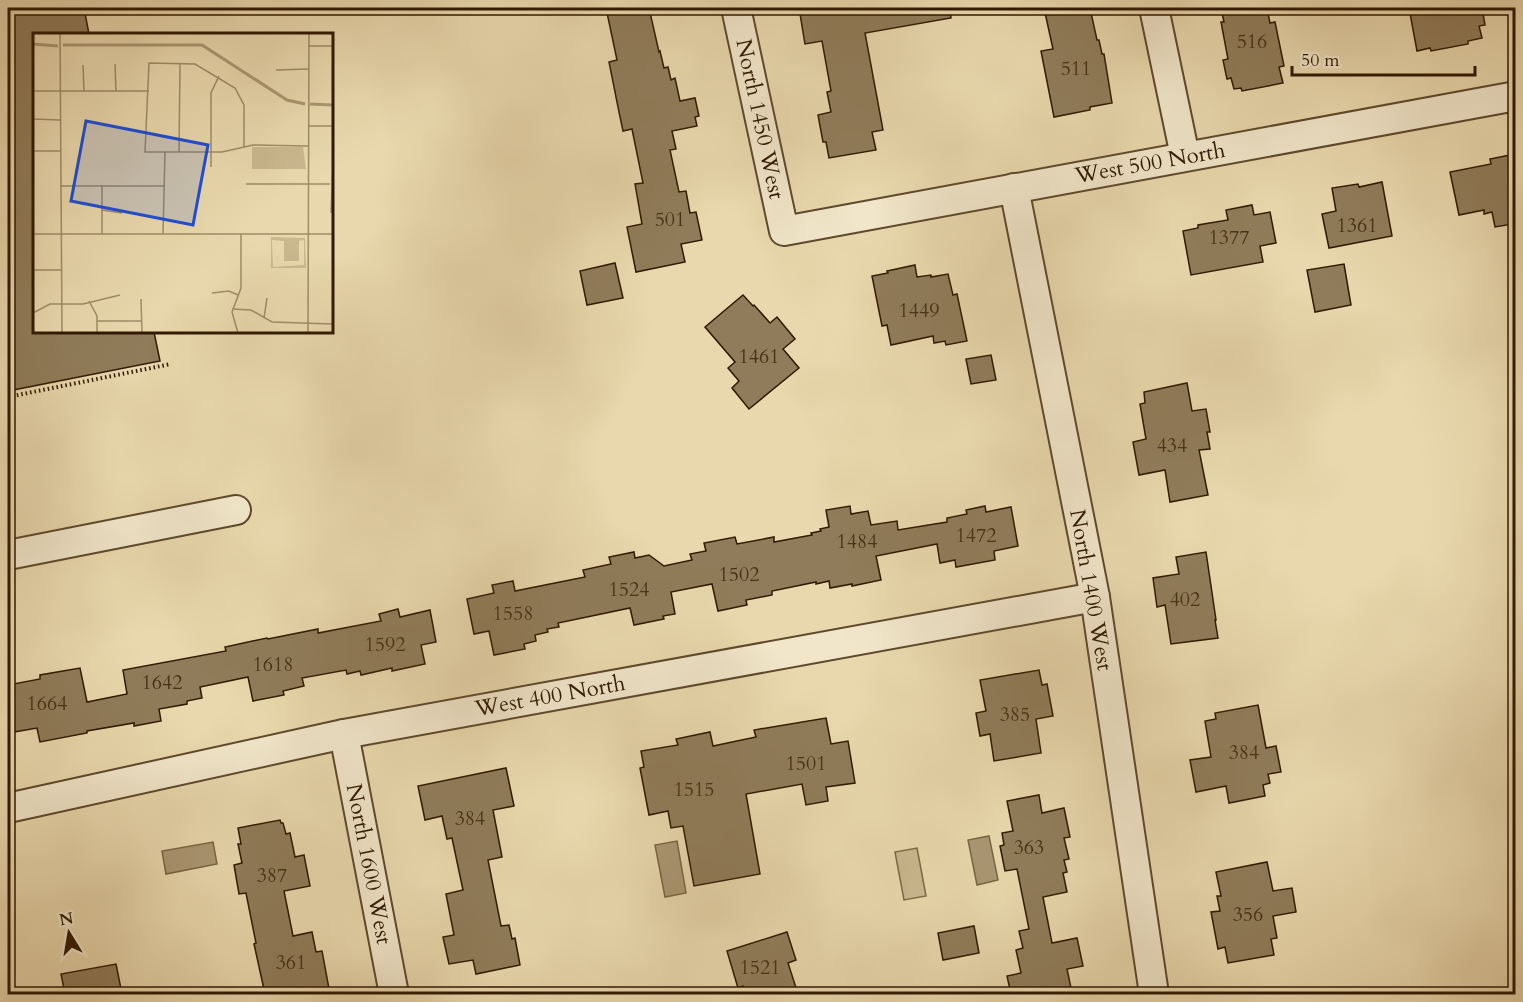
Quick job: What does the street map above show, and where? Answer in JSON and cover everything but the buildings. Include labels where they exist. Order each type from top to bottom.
[{"type":"street","name":"North 1450 West","points":[[736,8],[784,231]]},
{"type":"street","points":[[1155,8],[1185,156]]},
{"type":"street","name":"West 500 North","points":[[784,231],[1515,96]]},
{"type":"street","name":"North 1400 West","points":[[1014,188],[1095,597],[1154,994]]},
{"type":"street","points":[[9,549],[236,510]]},
{"type":"street","name":"West 400 North","points":[[8,808],[344,734],[1095,597]]},
{"type":"street","name":"North 1600 West","points":[[344,734],[394,994]]},
{"type":"path","points":[[8,397],[171,364]]},
{"type":"shaded area","points":[[989,836],[998,880],[977,885],[968,840]]},
{"type":"shaded area","points":[[677,841],[686,893],[665,897],[655,845]]},
{"type":"shaded area","points":[[213,842],[217,864],[166,874],[162,851]]},
{"type":"shaded area","points":[[917,848],[926,896],[904,900],[895,852]]}]
